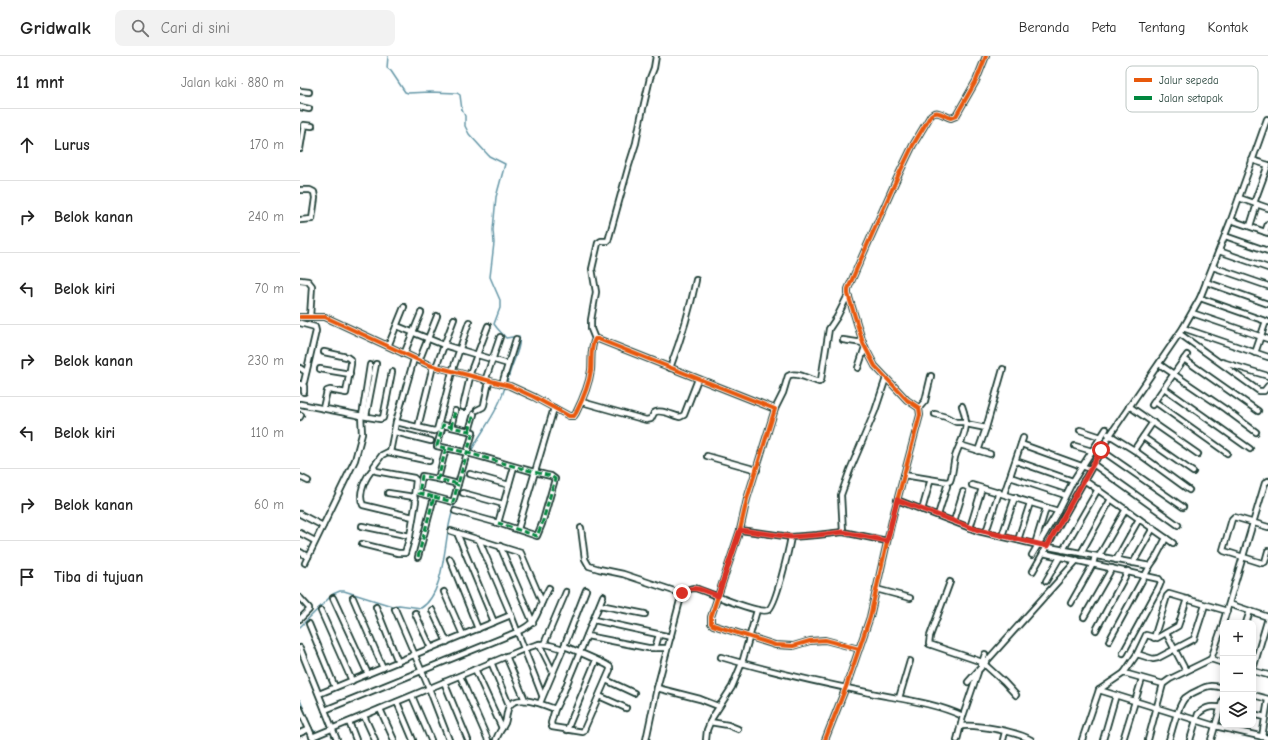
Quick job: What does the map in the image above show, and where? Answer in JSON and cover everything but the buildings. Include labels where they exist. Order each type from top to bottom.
[{"type":"street","points":[[300,317],[326,317],[419,361],[452,372],[504,385],[534,397],[569,416],[574,416],[582,402],[590,377],[593,344],[595,339],[591,329],[591,320],[596,292],[592,270],[598,243],[602,240],[608,241],[628,165],[636,144],[656,56]]},
{"type":"street","points":[[859,649],[825,640],[810,641],[793,646],[775,645],[713,625],[711,623],[711,617],[740,530],[747,499],[775,409],[790,375],[795,374],[816,381],[821,380],[829,329],[837,318],[848,294],[848,290],[857,268],[913,145],[934,112],[951,118],[956,116],[976,81],[986,56]]},
{"type":"street","points":[[300,90],[309,92]]},
{"type":"street","points":[[300,107],[309,109]]},
{"type":"street","points":[[1033,571],[1110,435],[1180,334],[1200,298],[1231,220],[1266,119],[1268,120]]},
{"type":"street","points":[[300,149],[302,125],[312,126]]},
{"type":"street","points":[[1250,226],[1268,165],[1252,160]]},
{"type":"street","points":[[300,190],[312,190],[315,198],[312,219],[300,220]]},
{"type":"street","points":[[1239,198],[1268,208]]},
{"type":"street","points":[[1231,220],[1266,232],[1268,224]]},
{"type":"street","points":[[1225,236],[1268,251]]},
{"type":"street","points":[[1219,251],[1268,268]]},
{"type":"street","points":[[1213,267],[1268,286]]},
{"type":"street","points":[[300,280],[308,282],[312,286],[310,317]]},
{"type":"street","points":[[670,368],[689,314],[696,280]]},
{"type":"street","points":[[1206,282],[1268,304]]},
{"type":"street","points":[[825,740],[846,687],[870,617],[897,500],[920,416],[919,408],[907,400],[875,366],[864,344],[848,294]]},
{"type":"street","points":[[1200,298],[1267,322],[1255,353]]},
{"type":"street","points":[[389,344],[404,307]]},
{"type":"street","points":[[404,354],[420,313]]},
{"type":"street","points":[[1192,313],[1268,339]]},
{"type":"street","points":[[419,361],[437,316]]},
{"type":"street","points":[[418,427],[435,367],[454,319]]},
{"type":"street","points":[[396,422],[434,431],[437,430],[452,372],[469,322]]},
{"type":"street","points":[[300,323],[314,327],[316,331],[302,383],[304,386],[304,392]]},
{"type":"street","points":[[396,326],[444,345],[508,364]]},
{"type":"street","points":[[463,407],[469,376],[488,326]]},
{"type":"street","points":[[1183,328],[1268,357]]},
{"type":"street","points":[[1180,334],[1259,391],[1264,391],[1268,386]]},
{"type":"street","points":[[469,431],[476,412],[484,405],[492,359],[500,336]]},
{"type":"street","points":[[595,339],[775,409]]},
{"type":"street","points":[[504,385],[508,364],[516,340]]},
{"type":"street","points":[[843,340],[864,344]]},
{"type":"street","points":[[858,368],[864,344]]},
{"type":"street","points":[[323,408],[326,392],[328,390],[346,393],[351,364],[351,360],[349,358],[324,352]]},
{"type":"street","points":[[1227,453],[1153,404],[1186,357],[1258,411]]},
{"type":"street","points":[[390,452],[396,422],[414,359]]},
{"type":"street","points":[[1218,361],[1268,376]]},
{"type":"street","points":[[363,416],[376,364]]},
{"type":"street","points":[[1159,364],[1256,432]]},
{"type":"street","points":[[305,563],[355,460],[362,434],[370,365]]},
{"type":"street","points":[[300,368],[306,372]]},
{"type":"street","points":[[320,369],[350,374]]},
{"type":"street","points":[[978,451],[1003,369]]},
{"type":"street","points":[[300,404],[380,419],[383,418],[392,372]]},
{"type":"street","points":[[919,408],[925,402],[931,376]]},
{"type":"street","points":[[843,532],[841,495],[875,411],[886,378]]},
{"type":"street","points":[[582,402],[646,420],[651,419],[657,412],[662,412],[680,418],[684,415],[698,379]]},
{"type":"street","points":[[1164,388],[1250,448]]},
{"type":"street","points":[[904,475],[947,482],[950,481],[966,423],[962,406]]},
{"type":"street","points":[[1129,406],[1198,454]]},
{"type":"street","points":[[518,529],[554,408]]},
{"type":"street","points":[[451,427],[455,411]]},
{"type":"street","points":[[935,414],[956,422],[986,428]]},
{"type":"street","points":[[1134,450],[1153,422]]},
{"type":"street","points":[[455,511],[537,536],[555,479],[551,476],[535,473],[469,453],[437,446],[443,425],[473,432],[469,453],[453,502],[419,493],[422,476],[458,484]]},
{"type":"street","points":[[1080,430],[1110,435],[1134,450],[1189,490]]},
{"type":"street","points":[[394,432],[430,441]]},
{"type":"street","points":[[1036,544],[1058,511],[1082,466],[1104,433]]},
{"type":"street","points":[[1142,437],[1193,472]]},
{"type":"street","points":[[1004,494],[1023,438]]},
{"type":"street","points":[[1021,444],[1090,469]]},
{"type":"street","points":[[960,445],[990,454]]},
{"type":"street","points":[[1075,446],[1092,451]]},
{"type":"street","points":[[438,479],[446,448]]},
{"type":"street","points":[[1101,450],[1183,507]]},
{"type":"street","points":[[413,517],[363,505],[361,499],[362,494],[369,473],[384,453],[390,452],[429,461]]},
{"type":"street","points":[[707,456],[757,470]]},
{"type":"street","points":[[1016,461],[1073,481]]},
{"type":"street","points":[[1093,464],[1178,525]]},
{"type":"street","points":[[498,523],[514,467]]},
{"type":"street","points":[[362,544],[402,554],[405,553],[410,536],[416,503],[414,497],[416,480],[414,478],[376,471],[374,468]]},
{"type":"street","points":[[470,474],[509,485]]},
{"type":"street","points":[[1010,476],[1066,495]]},
{"type":"street","points":[[300,477],[308,481]]},
{"type":"street","points":[[1084,480],[1173,543]]},
{"type":"street","points":[[1224,620],[1265,483],[1268,481]]},
{"type":"street","points":[[922,510],[930,482]]},
{"type":"street","points":[[972,485],[1058,511]]},
{"type":"street","points":[[938,515],[947,486]]},
{"type":"street","points":[[970,528],[982,488]]},
{"type":"street","points":[[1063,550],[1098,489]]},
{"type":"street","points":[[954,521],[963,492]]},
{"type":"street","points":[[986,532],[999,492]]},
{"type":"street","points":[[388,493],[414,497]]},
{"type":"street","points":[[463,493],[503,504]]},
{"type":"street","points":[[418,557],[434,497]]},
{"type":"street","points":[[1002,536],[1015,497]]},
{"type":"street","points":[[1081,553],[1111,499]]},
{"type":"street","points":[[897,500],[970,528],[1063,550],[1150,566]]},
{"type":"street","points":[[1018,540],[1030,503]]},
{"type":"street","points":[[1032,555],[1046,508]]},
{"type":"street","points":[[1071,604],[1097,556],[1126,509]]},
{"type":"street","points":[[300,514],[323,526]]},
{"type":"street","points":[[1268,527],[1236,517],[1232,518],[1223,550],[1263,563],[1268,551]]},
{"type":"street","points":[[1116,560],[1139,518]]},
{"type":"street","points":[[362,526],[410,536]]},
{"type":"street","points":[[581,528],[585,559],[589,566],[623,574],[668,590],[682,593]]},
{"type":"street","points":[[1133,563],[1153,528]]},
{"type":"street","points":[[740,530],[791,537],[843,532],[887,541]]},
{"type":"street","points":[[451,531],[521,553],[542,602]]},
{"type":"street","points":[[300,533],[315,541]]},
{"type":"street","points":[[457,533],[494,622]]},
{"type":"street","points":[[646,740],[682,593],[688,589],[695,588],[757,610],[765,610],[771,607],[785,568],[791,537]]},
{"type":"street","points":[[1109,641],[1166,538]]},
{"type":"street","points":[[479,540],[511,615],[542,695]]},
{"type":"street","points":[[500,546],[533,623]]},
{"type":"street","points":[[300,552],[308,557]]},
{"type":"street","points":[[1043,553],[1159,579],[1161,582],[1123,653]]},
{"type":"street","points":[[1046,581],[1060,557]]},
{"type":"street","points":[[450,559],[478,629]]},
{"type":"street","points":[[968,682],[1077,560]]},
{"type":"street","points":[[1084,617],[1112,568]]},
{"type":"street","points":[[1096,630],[1128,571]]},
{"type":"street","points":[[950,582],[930,636],[929,644],[982,662],[1016,695]]},
{"type":"street","points":[[325,710],[530,626],[533,623],[548,588]]},
{"type":"street","points":[[876,589],[910,598]]},
{"type":"street","points":[[540,703],[586,590]]},
{"type":"street","points":[[444,592],[463,635]]},
{"type":"street","points":[[553,672],[542,644],[566,592]]},
{"type":"street","points":[[1154,638],[1168,594],[1227,611]]},
{"type":"street","points":[[300,708],[301,715],[315,737],[491,662],[524,649],[542,644],[564,647],[580,653],[596,660],[608,664],[610,667],[606,680],[583,732],[551,726],[555,709],[580,653],[603,596]]},
{"type":"street","points":[[300,598],[309,608],[309,610],[300,619]]},
{"type":"street","points":[[333,598],[368,674]]},
{"type":"street","points":[[353,598],[384,668]]},
{"type":"street","points":[[1082,740],[1099,690],[1124,674],[1137,654],[1146,635],[1154,638],[1178,626],[1187,599]]},
{"type":"street","points":[[1229,604],[1268,618],[1256,660]]},
{"type":"street","points":[[600,605],[646,614]]},
{"type":"street","points":[[1137,654],[1156,659],[1194,639],[1205,605]]},
{"type":"street","points":[[376,608],[398,662]]},
{"type":"street","points":[[395,609],[422,671],[449,740]]},
{"type":"street","points":[[432,610],[447,642]]},
{"type":"street","points":[[706,740],[710,722],[718,706],[732,687],[742,663],[757,610]]},
{"type":"street","points":[[321,611],[352,681]]},
{"type":"street","points":[[1247,620],[1250,611]]},
{"type":"street","points":[[415,614],[431,648]]},
{"type":"street","points":[[319,694],[511,615]]},
{"type":"street","points":[[594,620],[671,638]]},
{"type":"street","points":[[308,624],[336,688]]},
{"type":"street","points":[[1166,633],[1186,671]]},
{"type":"street","points":[[655,648],[659,635]]},
{"type":"street","points":[[587,636],[648,648],[668,648]]},
{"type":"street","points":[[1148,740],[1163,684],[1170,679],[1211,659],[1220,642]]},
{"type":"street","points":[[300,648],[337,740]]},
{"type":"street","points":[[957,740],[962,726],[963,716],[985,654]]},
{"type":"street","points":[[506,656],[525,700]]},
{"type":"street","points":[[721,657],[867,692],[940,706],[963,716]]},
{"type":"street","points":[[1211,659],[1220,662]]},
{"type":"street","points":[[567,730],[596,660]]},
{"type":"street","points":[[899,698],[910,661]]},
{"type":"street","points":[[491,662],[509,705],[505,722],[499,730],[496,740]]},
{"type":"street","points":[[475,669],[502,728]]},
{"type":"street","points":[[1256,671],[1268,675]]},
{"type":"street","points":[[1124,674],[1163,684]]},
{"type":"street","points":[[460,676],[488,740]]},
{"type":"street","points":[[1124,740],[1142,679]]},
{"type":"street","points":[[606,680],[634,693]]},
{"type":"street","points":[[444,682],[468,740]]},
{"type":"street","points":[[1170,740],[1177,714],[1186,697],[1206,686],[1215,685],[1220,687]]},
{"type":"street","points":[[658,688],[700,699],[718,706]]},
{"type":"street","points":[[1099,690],[1215,726],[1268,738]]},
{"type":"street","points":[[1103,740],[1116,695]]},
{"type":"street","points":[[412,696],[431,740]]},
{"type":"street","points":[[599,696],[626,708]]},
{"type":"street","points":[[1256,696],[1268,700],[1262,736]]},
{"type":"street","points":[[509,705],[515,701],[525,700],[540,703],[555,709]]},
{"type":"street","points":[[397,702],[413,740]]},
{"type":"street","points":[[1190,740],[1200,711],[1210,706],[1220,707]]},
{"type":"street","points":[[380,709],[394,740]]},
{"type":"street","points":[[1210,740],[1220,712]]},
{"type":"street","points":[[1256,715],[1265,717]]},
{"type":"street","points":[[364,716],[375,740]]},
{"type":"street","points":[[349,722],[356,740]]},
{"type":"street","points":[[710,722],[728,725],[738,729]]},
{"type":"street","points":[[962,726],[969,724],[1006,732],[1031,740]]},
{"type":"street","points":[[300,733],[309,729]]},
{"type":"street","points":[[1003,740],[1006,732]]},
{"type":"waterway","points":[[300,627],[333,594],[340,591],[392,606],[399,605],[421,608],[429,601],[439,581],[450,521],[469,456],[504,392],[519,344],[519,336],[506,338],[494,324],[500,308],[500,300],[490,277],[494,243],[493,230],[496,197],[505,164],[489,156],[469,134],[465,126],[465,116],[462,110],[460,95],[457,93],[405,92],[391,71],[387,68],[388,56]]},
{"type":"waterway","points":[[300,700],[312,729],[321,740]]},
{"type":"marked path","points":[[451,427],[455,411]]},
{"type":"marked path","points":[[469,431],[474,414]]},
{"type":"marked path","points":[[446,448],[437,446],[443,425],[473,432],[458,484],[438,479],[446,448],[459,451],[472,454],[551,476],[555,479],[537,536],[498,523]]},
{"type":"marked path","points":[[418,557],[434,497],[419,493],[422,476],[438,479]]},
{"type":"marked path","points":[[434,497],[453,502],[458,484]]},
{"type":"cycle path","points":[[825,740],[846,687],[870,617],[893,516],[920,415],[919,408],[907,400],[875,366],[863,343],[848,294],[848,289],[913,145],[931,115],[936,113],[951,118],[956,116],[976,81],[986,56]]},
{"type":"cycle path","points":[[300,317],[325,317],[429,365],[510,386],[569,416],[574,416],[576,413],[587,387],[591,370],[592,346],[595,339],[775,409],[747,499],[740,530],[711,617],[711,623],[713,625],[775,645],[793,646],[810,641],[825,640],[859,649]]},
{"type":"route","points":[[682,593],[685,590],[695,588],[718,596],[740,530],[764,532],[791,537],[843,532],[887,541],[897,500],[978,530],[1047,546],[1101,450]]}]
